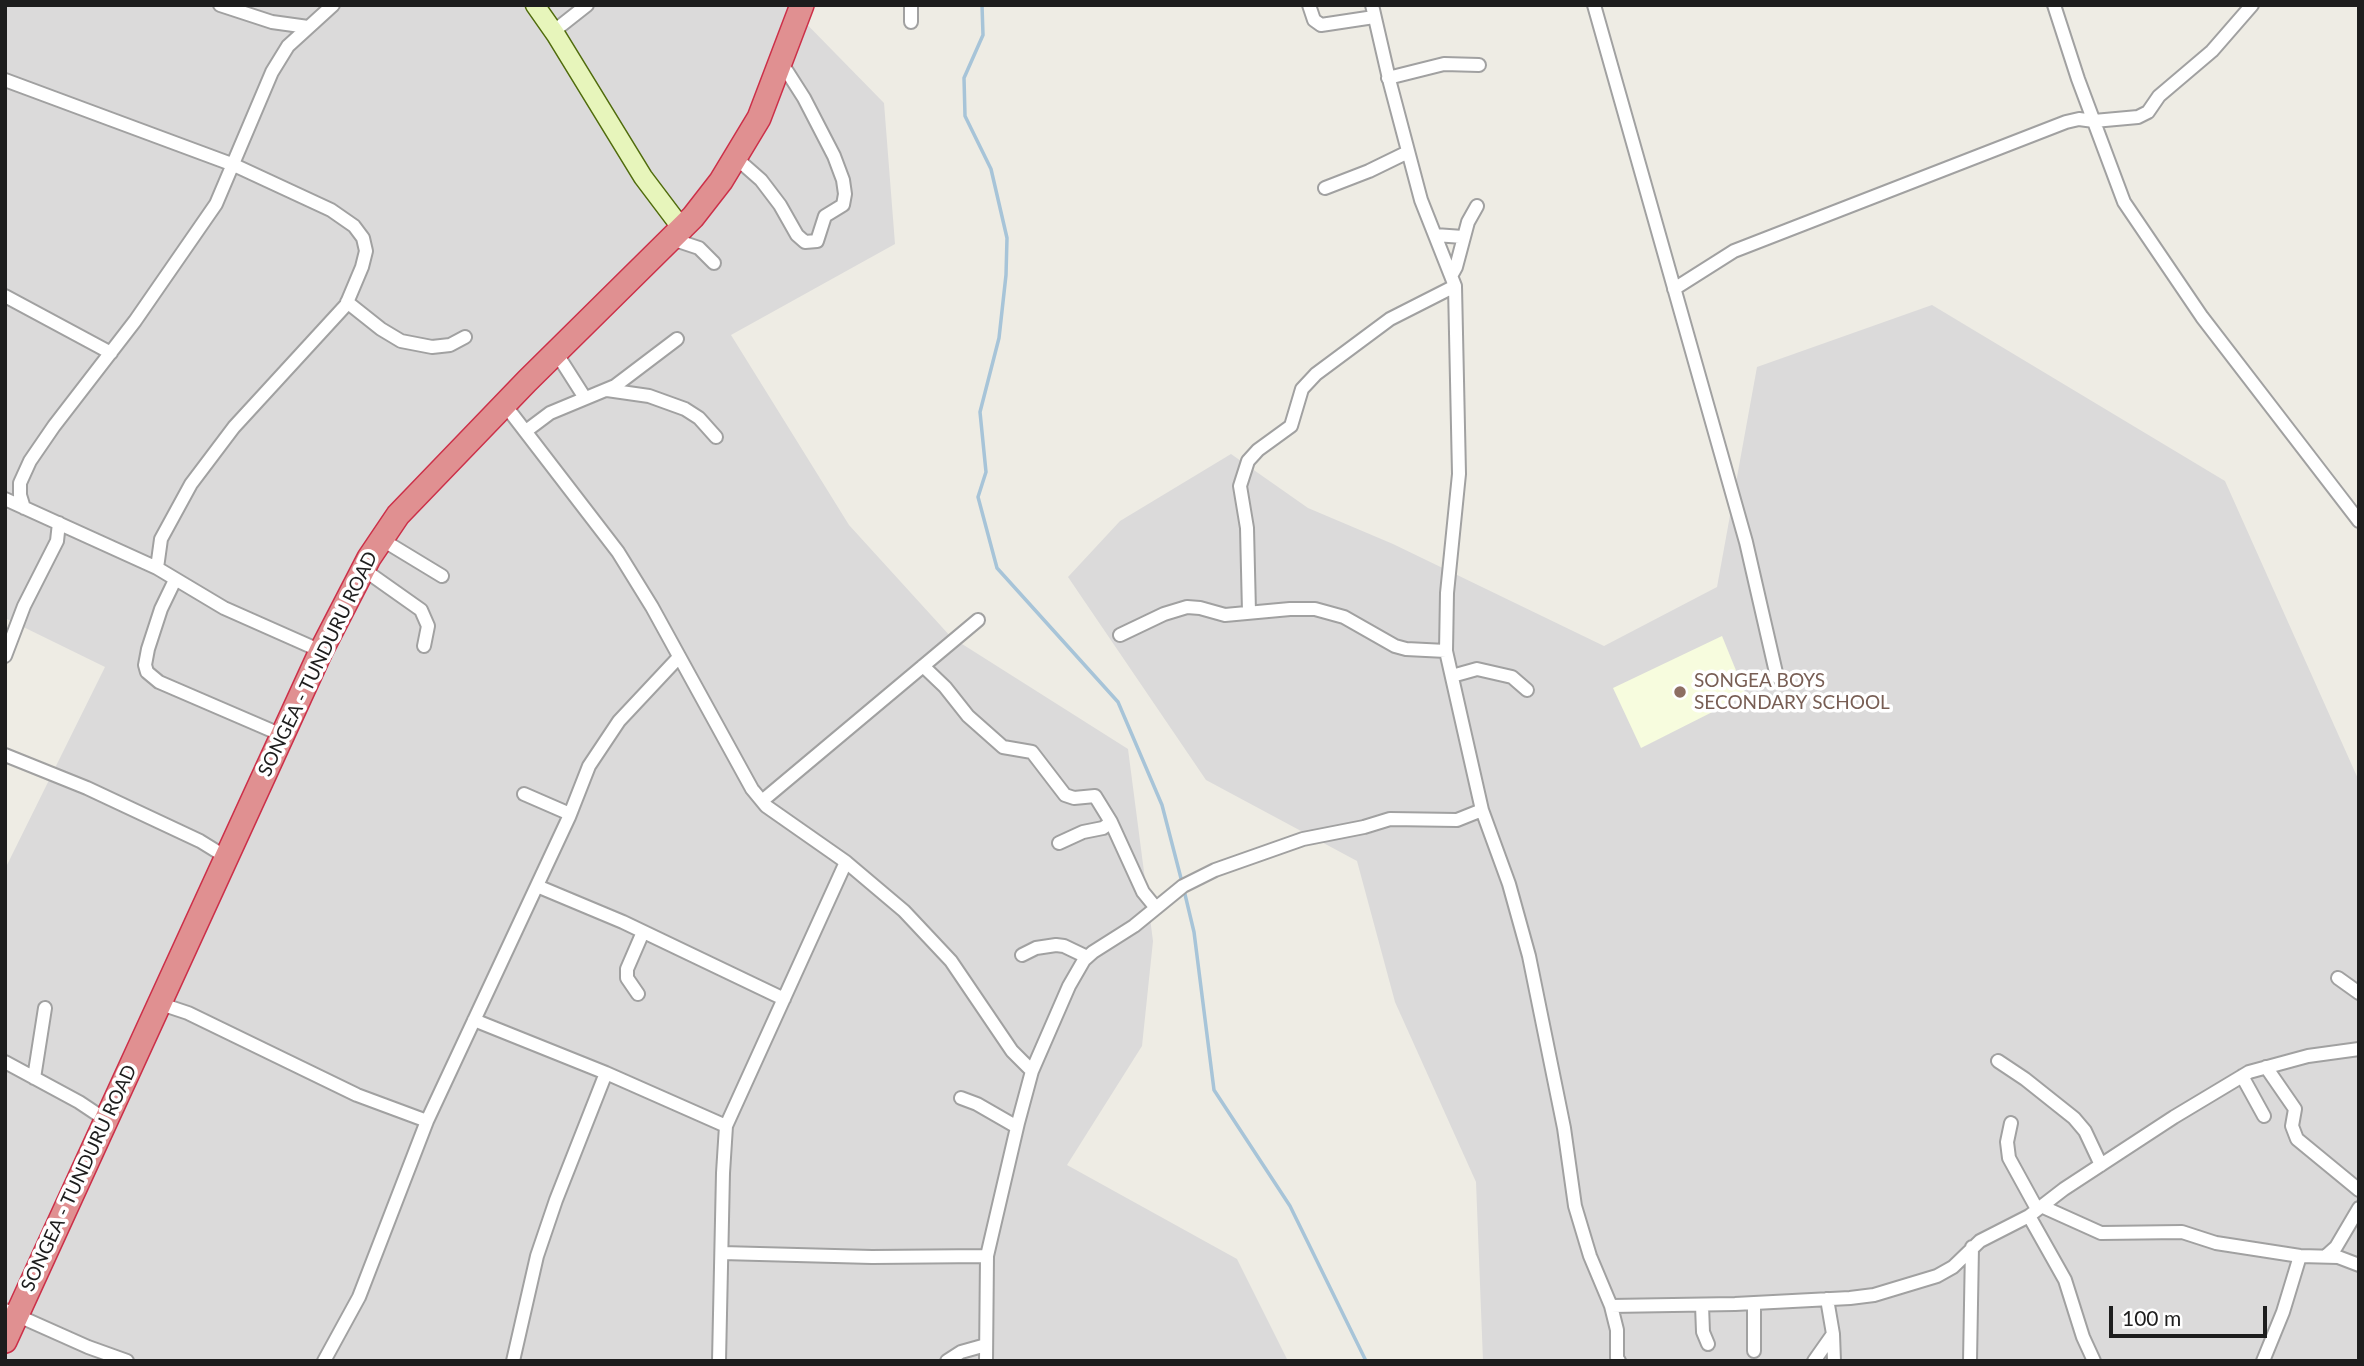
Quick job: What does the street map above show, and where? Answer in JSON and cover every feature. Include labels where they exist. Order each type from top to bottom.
[{"type":"highway","name":"SONGEA - TUNDURU ROAD","points":[[5,1340],[11,1313],[106,1120],[321,651],[363,569],[398,515],[505,405],[677,236],[721,181],[760,118],[802,5]]},
{"type":"street","points":[[220,5],[272,22],[308,27]]},
{"type":"street","points":[[24,508],[19,488],[24,472],[54,426],[111,353],[216,204],[272,72],[285,50],[333,5]]},
{"type":"street","points":[[535,5],[554,31],[643,177],[678,241],[699,248],[714,263]]},
{"type":"street","points":[[554,31],[587,5]]},
{"type":"street","points":[[911,5],[911,22]]},
{"type":"street","points":[[1309,5],[1314,20],[1321,26],[1373,11],[1421,200],[1453,281]]},
{"type":"street","points":[[1594,5],[1746,542],[1777,677]]},
{"type":"street","points":[[2054,5],[2124,202],[2202,317],[2359,521]]},
{"type":"street","points":[[1674,289],[1734,251],[1969,162],[2066,122],[2138,117],[2148,112],[2159,96],[2212,51],[2252,5]]},
{"type":"street","points":[[272,22],[283,36],[285,50]]},
{"type":"street","points":[[736,158],[761,180],[780,205],[797,235],[805,242],[817,241],[825,216],[843,205],[843,180],[834,156],[804,98],[781,62]]},
{"type":"street","points":[[1388,78],[1444,64],[1479,65]]},
{"type":"street","points":[[7,85],[234,164],[331,211],[354,226],[363,239],[366,251],[362,267],[347,302],[234,427],[188,487],[161,539],[156,568]]},
{"type":"street","points":[[1325,188],[1408,152]]},
{"type":"street","points":[[1478,206],[1468,222],[1453,281],[1459,474],[1446,604],[1446,651],[1482,810],[1509,884],[1529,956],[1564,1128],[1575,1206],[1590,1256],[1611,1306],[1617,1329],[1617,1360]]},
{"type":"street","points":[[1435,235],[1463,237]]},
{"type":"street","points":[[1249,612],[1247,528],[1240,486],[1248,461],[1258,450],[1291,426],[1302,389],[1324,368],[1397,314],[1453,281]]},
{"type":"street","points":[[5,296],[111,353]]},
{"type":"street","points":[[347,302],[401,341],[432,347],[450,345],[464,337]]},
{"type":"street","points":[[526,431],[550,413],[607,390],[635,373],[677,340]]},
{"type":"street","points":[[557,354],[585,398]]},
{"type":"street","points":[[607,390],[649,396],[685,409],[699,418],[716,437]]},
{"type":"street","points":[[505,405],[618,552],[752,789],[762,801],[846,862],[904,911],[951,961],[1012,1051],[1032,1071]]},
{"type":"street","points":[[5,499],[156,568],[224,608],[321,651]]},
{"type":"street","points":[[5,656],[24,606],[57,541],[59,523]]},
{"type":"street","points":[[381,539],[442,576]]},
{"type":"street","points":[[363,569],[421,610],[428,626],[424,646]]},
{"type":"street","points":[[176,580],[161,609],[148,649],[145,665],[147,672],[159,682],[282,735]]},
{"type":"street","points":[[1120,635],[1164,614],[1187,607],[1225,615],[1315,609],[1343,617],[1395,646],[1446,651]]},
{"type":"street","points":[[762,801],[978,621]]},
{"type":"street","points":[[324,1361],[359,1297],[427,1121],[570,814],[589,766],[611,734],[679,657]]},
{"type":"street","points":[[923,666],[945,687],[968,716],[1003,747],[1032,752],[1065,795],[1074,798],[1095,796],[1111,822],[1143,892],[1156,908]]},
{"type":"street","points":[[1452,676],[1477,669],[1512,677],[1527,690]]},
{"type":"street","points":[[5,755],[87,788],[200,841],[226,857]]},
{"type":"street","points":[[524,794],[570,814]]},
{"type":"street","points":[[986,1361],[987,1256],[1017,1127],[1032,1071],[1069,986],[1087,957],[1134,926],[1183,886],[1215,870],[1303,838],[1364,827],[1394,818],[1457,820],[1482,810]]},
{"type":"street","points":[[1059,843],[1083,832],[1103,828],[1111,822]]},
{"type":"street","points":[[719,1361],[726,1126],[846,862]]},
{"type":"street","points":[[537,886],[643,932],[784,999]]},
{"type":"street","points":[[638,994],[627,978],[627,969],[643,932]]},
{"type":"street","points":[[1022,955],[1036,948],[1056,945],[1087,957]]},
{"type":"street","points":[[2338,978],[2359,993]]},
{"type":"street","points":[[158,1003],[188,1013],[357,1095],[427,1121]]},
{"type":"street","points":[[34,1078],[45,1008]]},
{"type":"street","points":[[474,1020],[606,1073],[726,1126]]},
{"type":"street","points":[[1611,1306],[1754,1303],[1874,1295],[1937,1276],[1953,1267],[1972,1247],[2036,1210],[2101,1165],[2242,1076],[2308,1056],[2359,1049]]},
{"type":"street","points":[[1998,1061],[2074,1118],[2085,1131],[2101,1165]]},
{"type":"street","points":[[5,1062],[106,1120]]},
{"type":"street","points":[[2266,1067],[2295,1109],[2292,1126],[2297,1139],[2359,1190]]},
{"type":"street","points":[[513,1361],[537,1256],[555,1200],[606,1073]]},
{"type":"street","points":[[2242,1076],[2264,1116]]},
{"type":"street","points":[[961,1098],[1017,1127]]},
{"type":"street","points":[[2011,1123],[2007,1142],[2009,1158],[2036,1210],[2066,1280],[2089,1359]]},
{"type":"street","points":[[2326,1256],[2336,1247],[2359,1208]]},
{"type":"street","points":[[2036,1210],[2101,1233],[2182,1232],[2216,1243],[2300,1256],[2338,1257],[2359,1265]]},
{"type":"street","points":[[1970,1361],[1972,1247]]},
{"type":"street","points":[[722,1253],[872,1257],[987,1256]]},
{"type":"street","points":[[2263,1361],[2283,1312],[2300,1256]]},
{"type":"street","points":[[1827,1298],[1834,1361]]},
{"type":"street","points":[[1754,1303],[1754,1350]]},
{"type":"street","points":[[1702,1305],[1703,1332],[1708,1344]]},
{"type":"street","points":[[11,1313],[127,1361]]},
{"type":"street","points":[[1814,1361],[1833,1334]]},
{"type":"street","points":[[947,1361],[961,1352],[986,1345]]},
{"type":"shaded area","points":[[5,5],[788,5],[884,103],[895,244],[731,335],[849,525],[951,637],[1128,749],[1153,941],[1142,1046],[1067,1165],[1237,1259],[1288,1361],[5,1361],[5,869],[105,667],[5,618]]},
{"type":"shaded area","points":[[1932,305],[2225,481],[2359,781],[2359,1361],[1483,1361],[1476,1182],[1395,1002],[1357,861],[1206,780],[1068,577],[1120,521],[1231,454],[1308,508],[1393,544],[1604,646],[1717,587],[1757,367]]},
{"type":"shaded area","name":"SONGEA BOYS SECONDARY SCHOOL","points":[[1722,636],[1746,695],[1641,748],[1613,688]]},
{"type":"waterway","points":[[982,5],[983,35],[964,78],[965,116],[991,169],[1007,238],[999,338],[980,412],[986,472],[978,497],[997,568],[1118,702],[1162,805],[1183,886],[1194,932],[1214,1090],[1290,1206],[1366,1361]]},
{"type":"place","name":"SONGEA BOYS SECONDARY SCHOOL","points":[[1680,692]]}]
